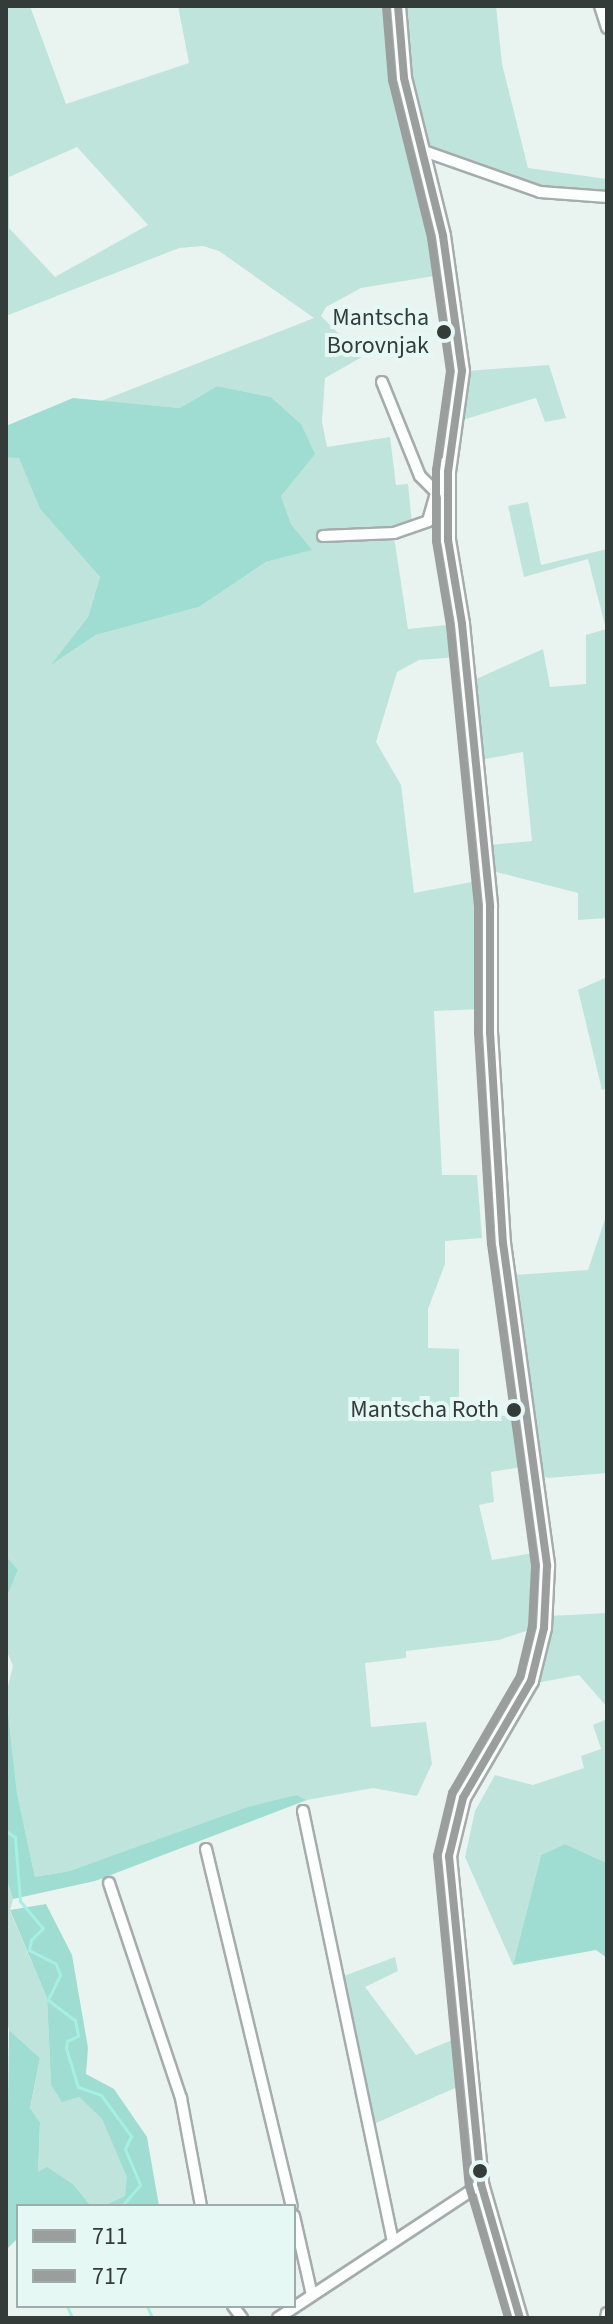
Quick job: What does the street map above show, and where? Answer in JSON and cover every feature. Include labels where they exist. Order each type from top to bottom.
[{"type":"street","points":[[398,6],[404,78],[443,236],[459,343],[461,394],[454,439],[448,540],[462,624],[490,907],[490,1032],[503,1243],[547,1566],[544,1628],[531,1681],[463,1798],[450,1838],[453,1915],[481,2184],[520,2318]]},
{"type":"street","points":[[600,6],[607,28]]},
{"type":"street","points":[[421,150],[540,192],[607,197]]},
{"type":"street","points":[[382,382],[420,476],[434,490]]},
{"type":"street","points":[[323,536],[413,530],[428,521],[433,510],[434,490],[454,439]]},
{"type":"street","points":[[433,510],[448,540]]},
{"type":"street","points":[[303,1811],[393,2242]]},
{"type":"street","points":[[206,1849],[292,2204]]},
{"type":"street","points":[[109,1883],[181,2098],[201,2204]]},
{"type":"street","points":[[296,2306],[481,2184]]},
{"type":"street","points":[[296,2225],[312,2295]]},
{"type":"green space","points":[[6,6],[30,6],[66,104],[189,63],[178,6],[392,6],[446,274],[361,288],[326,307],[321,316],[362,357],[325,378],[322,422],[327,447],[390,437],[396,485],[408,484],[412,524],[393,530],[408,629],[456,624],[458,657],[419,660],[397,672],[376,742],[401,785],[414,893],[482,880],[486,901],[483,1009],[434,1011],[442,1175],[477,1175],[482,1238],[445,1241],[445,1264],[428,1309],[428,1348],[459,1349],[459,1418],[520,1415],[527,1466],[491,1472],[494,1502],[479,1505],[492,1560],[540,1552],[541,1566],[538,1627],[499,1640],[406,1651],[406,1658],[365,1663],[371,1727],[426,1722],[432,1764],[417,1796],[373,1788],[307,1800],[295,1795],[70,1871],[35,1877],[17,1793],[6,1694],[13,1666],[6,1649],[6,1599],[18,1570],[6,1556],[6,457],[19,457],[40,509],[100,577],[88,617],[54,663],[96,635],[199,607],[266,562],[311,550],[291,524],[281,496],[301,424],[271,397],[217,386],[180,408],[101,401],[314,318],[219,251],[203,246],[179,248],[6,316]],"holes":[[[77,147],[148,225],[55,277],[9,228],[9,177]]]},
{"type":"green space","points":[[402,6],[496,6],[502,64],[528,168],[607,179],[607,194],[551,191],[427,147],[409,76]]},
{"type":"green space","points":[[549,365],[566,418],[545,422],[536,398],[462,420],[466,371]]},
{"type":"green space","points":[[217,386],[271,397],[301,424],[315,454],[281,496],[291,524],[312,550],[266,562],[199,607],[96,635],[51,665],[88,617],[100,577],[40,509],[19,458],[6,457],[6,426],[73,398],[180,408]]},
{"type":"green space","points":[[528,502],[541,565],[607,549],[607,918],[578,920],[578,893],[492,871],[489,845],[532,841],[523,752],[480,760],[472,681],[543,649],[550,687],[586,684],[586,635],[606,629],[588,559],[524,577],[508,506]]},
{"type":"green space","points":[[607,977],[607,1088],[602,1090],[578,990]]},
{"type":"green space","points":[[607,1213],[607,1473],[548,1478],[540,1475],[513,1275],[588,1270]]},
{"type":"green space","points":[[6,1556],[18,1570],[6,1599]]},
{"type":"green space","points":[[607,1613],[607,1707],[579,1675],[536,1683],[550,1616]]},
{"type":"green space","points":[[6,1694],[17,1793],[35,1877],[70,1871],[248,1807],[296,1795],[307,1800],[95,1881],[13,1899],[6,1877]]},
{"type":"green space","points":[[607,1719],[607,1863],[565,1844],[541,1855],[513,1965],[465,1857],[475,1811],[495,1775],[533,1785],[584,1768],[581,1756],[601,1749],[593,1725]]},
{"type":"green space","points":[[565,1844],[607,1863],[607,1958],[596,1950],[513,1965],[541,1855]]},
{"type":"green space","points":[[6,1877],[13,1899],[10,1911],[47,1998],[51,2085],[79,2097],[102,2119],[128,2177],[125,2196],[107,2204],[89,2204],[74,2185],[38,2173],[40,2124],[30,2109],[40,2058],[9,2030],[6,2015]]},
{"type":"green space","points":[[46,1904],[72,1955],[88,2048],[86,2074],[114,2089],[147,2137],[159,2204],[107,2204],[125,2196],[127,2177],[102,2119],[79,2097],[62,2102],[51,2085],[47,1998],[10,1910]]},
{"type":"green space","points":[[395,1957],[398,1971],[365,1987],[416,2055],[459,2037],[464,2084],[374,2124],[341,1977]]},
{"type":"green space","points":[[9,2030],[40,2058],[30,2108],[40,2123],[38,2172],[47,2167],[74,2185],[89,2204],[16,2204],[16,2240],[6,2250]]},
{"type":"waterway","points":[[6,1831],[15,1837],[20,1901],[43,1928],[31,1940],[29,1950],[56,1964],[60,1975],[48,2000],[75,2020],[78,2036],[67,2041],[66,2048],[78,2087],[101,2095],[131,2136],[125,2149],[140,2185],[124,2204]]},
{"type":"waterway","points":[[68,2308],[72,2318]]},
{"type":"waterway","points":[[148,2308],[152,2318]]},
{"type":"transit line","name":"711","points":[[398,6],[404,78],[443,236],[462,371],[448,472],[448,540],[462,624],[490,907],[490,1032],[503,1243],[547,1566],[544,1628],[531,1681],[463,1798],[449,1856],[481,2184],[520,2318]]},
{"type":"transit line","name":"717","points":[[386,7],[392,80],[431,238],[450,371],[436,470],[436,541],[450,626],[478,908],[478,1033],[491,1244],[535,1567],[532,1626],[520,1676],[452,1793],[437,1856],[469,2186],[508,2318]]},
{"type":"place","name":"Mantscha Borovnjak","points":[[444,332]]},
{"type":"place","name":"Mantscha Roth","points":[[514,1410]]}]
